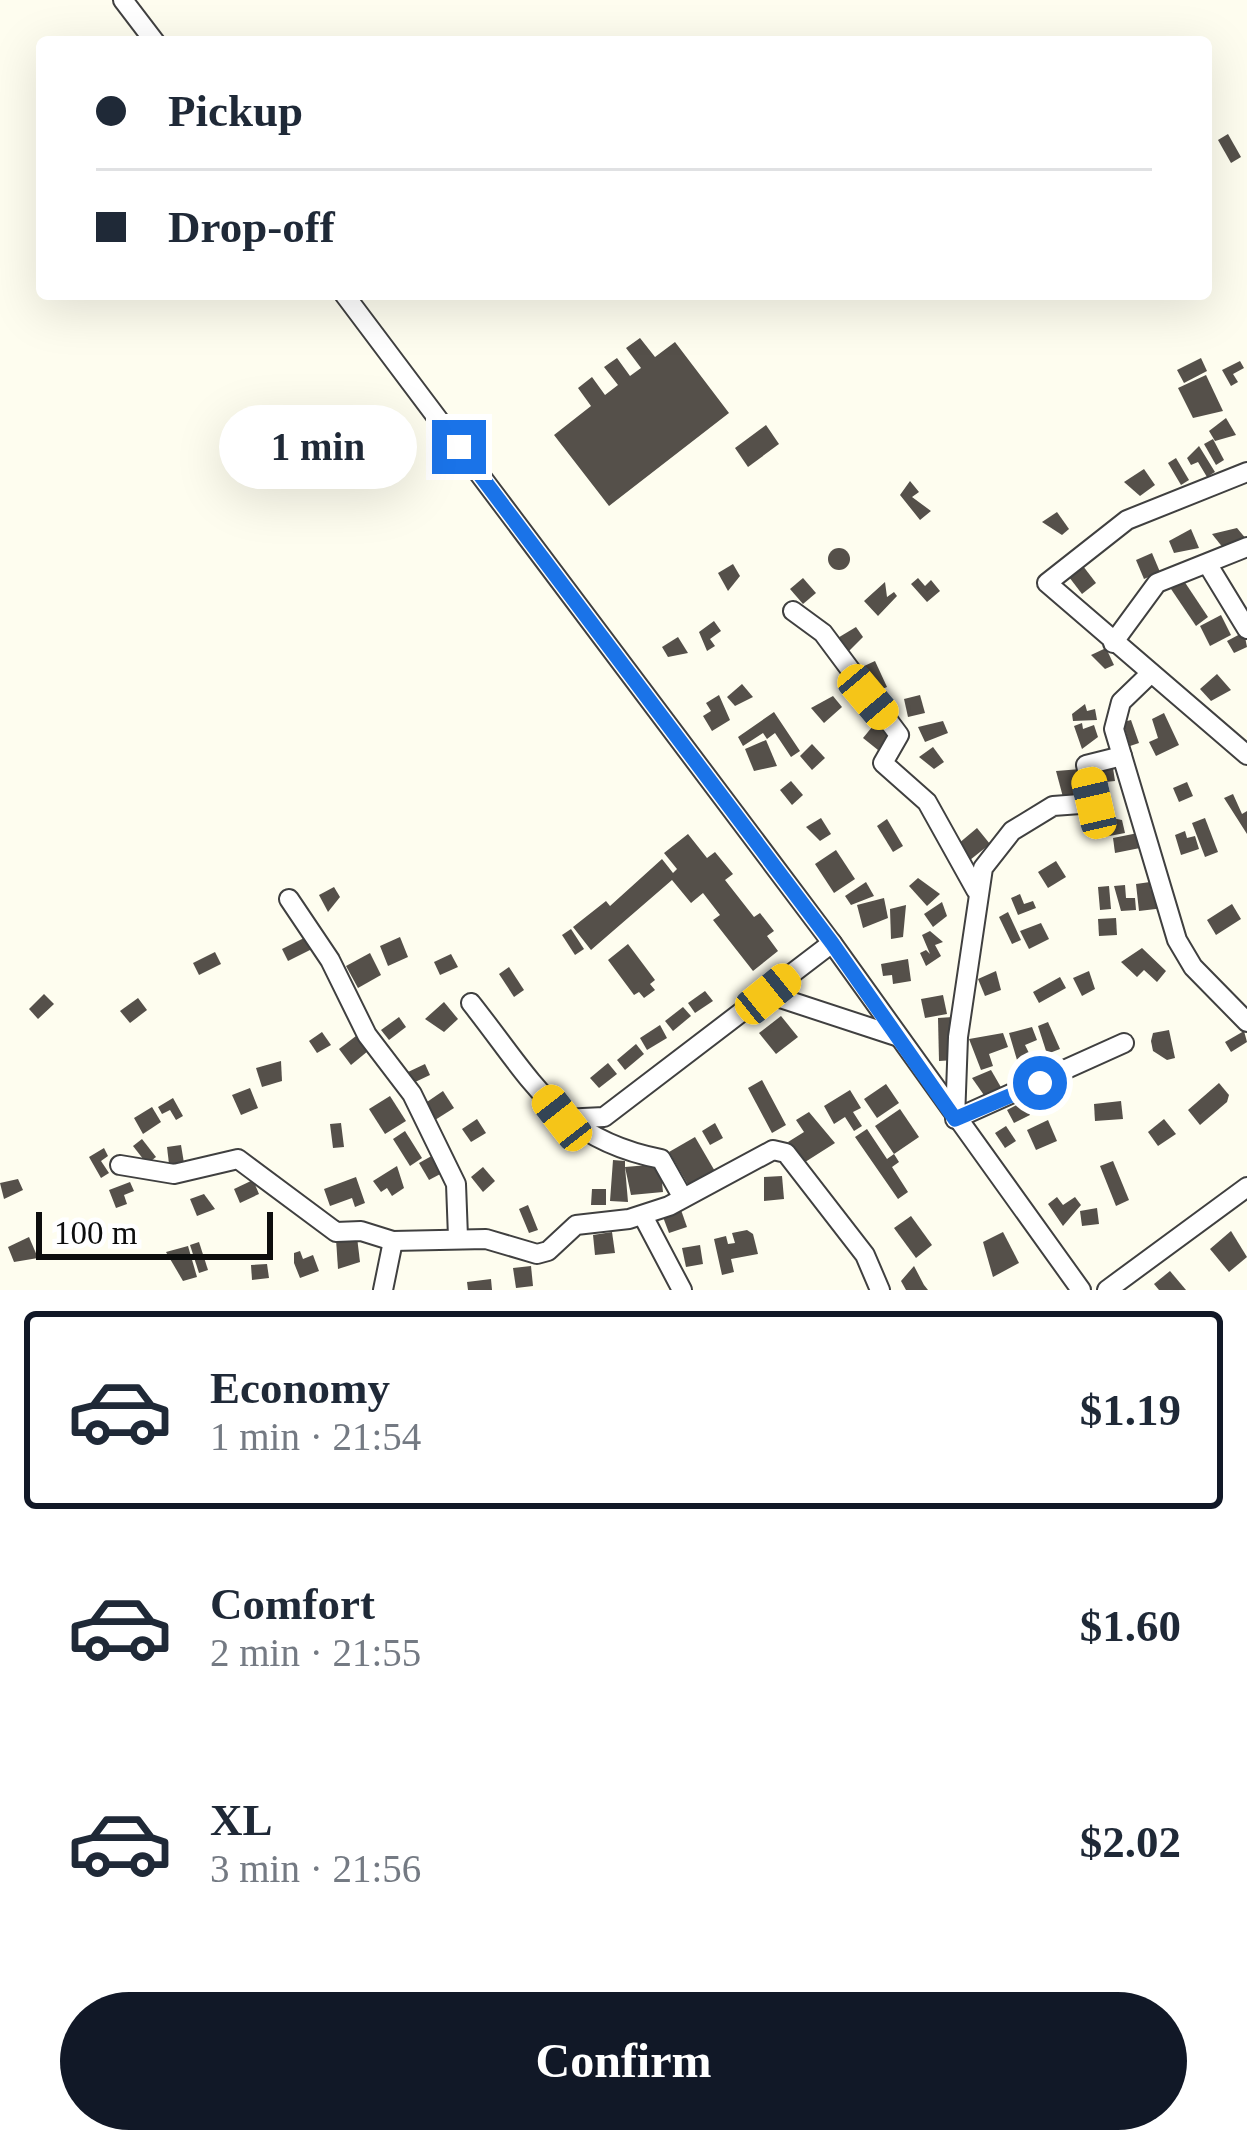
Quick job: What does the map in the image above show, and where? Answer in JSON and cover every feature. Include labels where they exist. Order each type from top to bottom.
[{"type":"street","points":[[123,0],[150,36]]},
{"type":"street","points":[[349,300],[832,943],[1081,1290]]},
{"type":"street","points":[[1247,472],[1127,520],[1048,577],[1050,589],[1247,754]]},
{"type":"street","points":[[1113,643],[1157,583],[1247,547]]},
{"type":"street","points":[[1208,565],[1247,628]]},
{"type":"street","points":[[793,611],[823,633],[899,735],[883,763],[927,802],[976,890]]},
{"type":"street","points":[[1150,674],[1114,716],[1122,756],[1183,954],[1247,1022]]},
{"type":"street","points":[[955,1119],[958,1037],[976,890],[983,868],[1012,831],[1053,806],[1094,803],[1085,765],[1122,756]]},
{"type":"street","points":[[289,898],[330,960],[368,1035],[403,1077],[421,1112],[456,1184],[458,1237]]},
{"type":"street","points":[[562,1118],[604,1117],[832,943]]},
{"type":"street","points":[[768,994],[896,1036]]},
{"type":"street","points":[[471,1003],[562,1118],[607,1146],[661,1159],[683,1198]]},
{"type":"street","points":[[955,1119],[1124,1043]]},
{"type":"street","points":[[120,1166],[174,1174],[238,1159],[320,1225],[393,1241],[458,1237],[537,1254],[548,1251],[576,1225],[643,1216],[766,1152],[786,1153],[865,1255],[880,1290]]},
{"type":"street","points":[[1107,1290],[1247,1186]]},
{"type":"street","points":[[643,1216],[682,1290]]},
{"type":"street","points":[[383,1290],[393,1241]]},
{"type":"building","points":[[1228,134],[1241,157],[1231,163],[1218,140]]},
{"type":"building","points":[[640,338],[655,357],[675,342],[729,413],[609,506],[554,435],[591,406],[578,388],[592,377],[605,395],[618,385],[604,367],[617,358],[630,376],[641,368],[626,348]]},
{"type":"building","points":[[1201,358],[1207,371],[1184,383],[1177,370]]},
{"type":"building","points":[[1240,361],[1244,368],[1233,374],[1238,382],[1231,386],[1222,370]]},
{"type":"building","points":[[1206,375],[1223,411],[1193,418],[1178,388]]},
{"type":"building","points":[[1226,418],[1236,435],[1215,441],[1209,431]]},
{"type":"building","points":[[766,425],[779,444],[748,467],[735,448]]},
{"type":"building","points":[[1213,439],[1224,460],[1216,465],[1204,444]]},
{"type":"building","points":[[1199,446],[1215,472],[1207,477],[1198,462],[1191,465],[1187,458]]},
{"type":"building","points":[[1176,458],[1189,480],[1181,485],[1168,463]]},
{"type":"building","points":[[1144,469],[1155,485],[1140,496],[1124,482]]},
{"type":"building","points":[[910,481],[919,492],[912,497],[931,511],[920,520],[900,495]]},
{"type":"building","points":[[1057,512],[1069,529],[1062,535],[1042,522]]},
{"type":"building","points":[[1237,528],[1247,540],[1228,554],[1212,534]]},
{"type":"building","points":[[1191,529],[1199,548],[1174,553],[1169,541]]},
{"type":"building","points":[[839,548],[850,559],[839,570],[828,559]]},
{"type":"building","points":[[1152,553],[1160,572],[1144,579],[1136,560]]},
{"type":"building","points":[[733,564],[740,576],[728,591],[718,573]]},
{"type":"building","points":[[1083,566],[1096,583],[1082,594],[1069,577]]},
{"type":"building","points":[[803,578],[816,593],[803,604],[790,589]]},
{"type":"building","points":[[918,578],[925,586],[931,580],[940,591],[927,602],[911,584]]},
{"type":"building","points":[[1184,581],[1208,617],[1196,626],[1171,589]]},
{"type":"building","points":[[885,582],[887,597],[894,592],[897,596],[878,616],[864,601]]},
{"type":"building","points":[[1221,615],[1231,635],[1210,646],[1200,626]]},
{"type":"building","points":[[714,621],[721,631],[710,639],[715,646],[707,651],[699,632]]},
{"type":"building","points":[[856,627],[863,637],[846,654],[836,639]]},
{"type":"building","points":[[1244,632],[1247,647],[1234,653],[1227,641]]},
{"type":"building","points":[[678,637],[688,653],[668,657],[662,647]]},
{"type":"building","points":[[1106,648],[1114,665],[1105,669],[1091,655]]},
{"type":"building","points":[[875,661],[887,687],[873,693],[862,667]]},
{"type":"building","points":[[1217,674],[1231,690],[1211,701],[1200,689]]},
{"type":"building","points":[[742,684],[753,697],[735,706],[727,697]]},
{"type":"building","points":[[719,695],[730,720],[712,731],[703,716],[711,711],[706,703]]},
{"type":"building","points":[[920,695],[925,713],[908,717],[904,699]]},
{"type":"building","points":[[833,696],[842,707],[824,723],[811,708]]},
{"type":"building","points":[[1085,704],[1087,711],[1095,709],[1097,720],[1073,721],[1072,714]]},
{"type":"building","points":[[774,712],[800,751],[791,757],[775,733],[767,739],[763,733],[743,746],[738,737]]},
{"type":"building","points":[[1164,713],[1179,745],[1156,756],[1149,742],[1158,738],[1152,719]]},
{"type":"building","points":[[1131,720],[1139,743],[1130,746],[1123,722]]},
{"type":"building","points":[[877,721],[892,733],[878,750],[863,738]]},
{"type":"building","points":[[943,721],[948,733],[925,742],[918,727]]},
{"type":"building","points":[[1082,723],[1083,729],[1094,725],[1098,737],[1082,749],[1074,726]]},
{"type":"building","points":[[766,740],[777,766],[754,771],[745,749]]},
{"type":"building","points":[[812,744],[825,758],[812,770],[800,756]]},
{"type":"building","points":[[933,747],[944,762],[934,769],[919,757]]},
{"type":"building","points":[[1113,768],[1115,781],[1105,782],[1107,796],[1096,797],[1093,770]]},
{"type":"building","points":[[1081,769],[1083,795],[1063,797],[1056,771]]},
{"type":"building","points":[[791,781],[803,795],[792,805],[780,790]]},
{"type":"building","points":[[1187,782],[1193,796],[1179,802],[1173,788]]},
{"type":"building","points":[[1233,794],[1242,814],[1247,811],[1247,834],[1224,798]]},
{"type":"building","points":[[821,818],[831,834],[820,841],[806,827]]},
{"type":"building","points":[[1205,818],[1218,852],[1205,857],[1192,823]]},
{"type":"building","points":[[887,819],[903,846],[893,852],[877,826]]},
{"type":"building","points":[[1122,820],[1125,833],[1104,837],[1101,821]]},
{"type":"building","points":[[977,828],[990,844],[970,860],[958,844]]},
{"type":"building","points":[[1185,831],[1187,838],[1195,836],[1199,849],[1181,855],[1175,835]]},
{"type":"building","points":[[1138,833],[1140,848],[1115,853],[1113,838]]},
{"type":"building","points":[[688,834],[707,858],[715,852],[733,874],[725,880],[754,917],[760,913],[774,931],[767,936],[778,951],[753,971],[713,920],[720,915],[703,893],[691,903],[672,880],[591,950],[573,927],[606,901],[610,906],[662,859],[673,873],[677,869],[664,853]]},
{"type":"building","points":[[836,850],[855,879],[834,893],[815,864]]},
{"type":"building","points":[[1056,861],[1066,877],[1048,888],[1038,872]]},
{"type":"building","points":[[918,878],[940,894],[927,906],[909,886]]},
{"type":"building","points":[[866,882],[874,896],[851,905],[845,896]]},
{"type":"building","points":[[1150,882],[1151,891],[1162,890],[1164,908],[1139,911],[1136,884]]},
{"type":"building","points":[[1125,885],[1126,898],[1135,898],[1136,910],[1121,911],[1114,886]]},
{"type":"building","points":[[1109,886],[1111,909],[1100,910],[1098,887]]},
{"type":"building","points":[[334,887],[340,897],[328,912],[319,895]]},
{"type":"building","points":[[1020,894],[1024,904],[1033,901],[1036,908],[1018,915],[1011,898]]},
{"type":"building","points":[[884,898],[888,918],[863,928],[857,905]]},
{"type":"building","points":[[942,902],[947,916],[933,927],[924,914]]},
{"type":"building","points":[[1232,904],[1241,919],[1216,935],[1207,920]]},
{"type":"building","points":[[906,905],[903,937],[891,939],[890,909]]},
{"type":"building","points":[[1008,912],[1021,940],[1012,944],[999,917]]},
{"type":"building","points":[[1116,918],[1117,935],[1099,936],[1098,919]]},
{"type":"building","points":[[1041,923],[1049,939],[1029,949],[1020,931]]},
{"type":"building","points":[[571,929],[584,949],[575,955],[562,935]]},
{"type":"building","points":[[930,931],[943,942],[935,945],[941,956],[926,966],[920,953],[930,954],[922,935]]},
{"type":"building","points":[[308,936],[314,948],[288,961],[282,949]]},
{"type":"building","points":[[400,937],[408,957],[388,966],[380,946]]},
{"type":"building","points":[[628,944],[655,980],[650,984],[655,990],[644,998],[639,992],[634,995],[608,960]]},
{"type":"building","points":[[1142,948],[1166,971],[1157,982],[1144,970],[1137,977],[1121,962]]},
{"type":"building","points":[[215,952],[221,964],[199,975],[193,963]]},
{"type":"building","points":[[370,953],[381,975],[358,988],[346,966]]},
{"type":"building","points":[[451,954],[458,967],[440,975],[434,962]]},
{"type":"building","points":[[908,959],[911,981],[893,984],[892,975],[883,976],[881,964]]},
{"type":"building","points":[[509,967],[524,990],[514,997],[499,974]]},
{"type":"building","points":[[996,971],[1001,990],[985,996],[978,979]]},
{"type":"building","points":[[1089,971],[1095,989],[1082,996],[1073,978]]},
{"type":"building","points":[[1060,977],[1066,988],[1039,1003],[1033,992]]},
{"type":"building","points":[[705,991],[713,1001],[695,1013],[688,1003]]},
{"type":"building","points":[[44,994],[54,1004],[38,1019],[29,1009]]},
{"type":"building","points":[[943,995],[947,1014],[925,1018],[921,999]]},
{"type":"building","points":[[138,998],[147,1010],[130,1023],[120,1011]]},
{"type":"building","points":[[444,1002],[458,1019],[444,1032],[425,1019]]},
{"type":"building","points":[[683,1007],[691,1016],[673,1031],[665,1021]]},
{"type":"building","points":[[781,1016],[798,1037],[776,1054],[759,1033]]},
{"type":"building","points":[[399,1017],[406,1027],[389,1040],[381,1030]]},
{"type":"building","points":[[953,1017],[954,1060],[939,1061],[938,1018]]},
{"type":"building","points":[[1048,1022],[1060,1049],[1047,1054],[1038,1026]]},
{"type":"building","points":[[660,1025],[667,1038],[647,1050],[640,1038]]},
{"type":"building","points":[[1032,1027],[1037,1040],[1025,1045],[1030,1055],[1017,1060],[1009,1033]]},
{"type":"building","points":[[1169,1030],[1175,1058],[1167,1060],[1153,1051],[1151,1041],[1153,1033]]},
{"type":"building","points":[[1244,1031],[1247,1042],[1231,1052],[1225,1042]]},
{"type":"building","points":[[322,1032],[331,1045],[317,1053],[309,1041]]},
{"type":"building","points":[[1003,1033],[1008,1047],[989,1054],[993,1066],[981,1070],[969,1039]]},
{"type":"building","points":[[356,1036],[368,1051],[351,1065],[339,1049]]},
{"type":"building","points":[[636,1044],[644,1054],[625,1070],[617,1060]]},
{"type":"building","points":[[281,1061],[282,1081],[262,1087],[256,1068]]},
{"type":"building","points":[[608,1063],[617,1074],[599,1088],[590,1078]]},
{"type":"building","points":[[425,1064],[430,1075],[413,1083],[408,1072]]},
{"type":"building","points":[[991,1070],[1002,1089],[986,1098],[972,1078]]},
{"type":"building","points":[[762,1080],[786,1125],[772,1133],[748,1088]]},
{"type":"building","points":[[1219,1083],[1229,1095],[1227,1102],[1200,1125],[1188,1110]]},
{"type":"building","points":[[886,1084],[899,1103],[877,1118],[864,1099]]},
{"type":"building","points":[[250,1088],[258,1108],[241,1115],[232,1095]]},
{"type":"building","points":[[850,1090],[861,1108],[853,1112],[862,1126],[854,1131],[845,1117],[834,1124],[824,1106]]},
{"type":"building","points":[[443,1091],[454,1108],[435,1120],[424,1104]]},
{"type":"building","points":[[390,1096],[406,1121],[385,1134],[369,1109]]},
{"type":"building","points":[[173,1098],[183,1116],[176,1120],[170,1110],[162,1114],[158,1107]]},
{"type":"building","points":[[1024,1101],[1030,1115],[1014,1123],[1007,1110]]},
{"type":"building","points":[[1121,1101],[1123,1119],[1095,1121],[1094,1104]]},
{"type":"building","points":[[152,1107],[161,1122],[143,1134],[134,1118]]},
{"type":"building","points":[[900,1109],[919,1137],[894,1154],[875,1126]]},
{"type":"building","points":[[809,1112],[835,1143],[802,1164],[788,1142],[804,1132],[796,1120]]},
{"type":"building","points":[[477,1119],[486,1133],[471,1142],[462,1129]]},
{"type":"building","points":[[1164,1119],[1176,1134],[1158,1146],[1148,1132]]},
{"type":"building","points":[[1048,1120],[1057,1141],[1036,1150],[1027,1130]]},
{"type":"building","points":[[341,1123],[344,1147],[333,1148],[330,1124]]},
{"type":"building","points":[[715,1123],[723,1138],[710,1145],[702,1131]]},
{"type":"building","points":[[1006,1126],[1016,1141],[1005,1148],[995,1133]]},
{"type":"building","points":[[867,1129],[887,1159],[894,1154],[899,1162],[892,1167],[908,1192],[898,1199],[855,1137]]},
{"type":"building","points":[[405,1131],[422,1158],[410,1166],[393,1139]]},
{"type":"building","points":[[695,1137],[716,1173],[690,1188],[669,1152]]},
{"type":"building","points":[[142,1139],[156,1157],[147,1164],[133,1146]]},
{"type":"building","points":[[181,1145],[184,1163],[169,1164],[167,1147]]},
{"type":"building","points":[[104,1148],[108,1156],[101,1161],[109,1173],[101,1178],[89,1157]]},
{"type":"building","points":[[437,1153],[446,1171],[429,1180],[419,1163]]},
{"type":"building","points":[[613,1160],[625,1161],[628,1202],[610,1201]]},
{"type":"building","points":[[1113,1161],[1129,1200],[1116,1206],[1100,1166]]},
{"type":"building","points":[[660,1164],[663,1192],[631,1195],[625,1167]]},
{"type":"building","points":[[397,1166],[404,1188],[392,1196],[387,1188],[381,1192],[373,1181]]},
{"type":"building","points":[[483,1167],[495,1181],[483,1192],[471,1177]]},
{"type":"building","points":[[782,1176],[784,1199],[764,1201],[764,1177]]},
{"type":"building","points":[[356,1177],[365,1203],[355,1207],[352,1198],[330,1206],[324,1189]]},
{"type":"building","points":[[18,1179],[23,1190],[4,1199],[0,1183]]},
{"type":"building","points":[[253,1180],[259,1194],[240,1203],[234,1189]]},
{"type":"building","points":[[130,1182],[134,1191],[124,1195],[127,1204],[116,1208],[109,1190]]},
{"type":"building","points":[[592,1189],[606,1189],[606,1205],[591,1205]]},
{"type":"building","points":[[204,1194],[215,1209],[197,1216],[190,1199]]},
{"type":"building","points":[[1057,1197],[1063,1205],[1075,1197],[1081,1205],[1063,1226],[1048,1204]]},
{"type":"building","points":[[528,1205],[538,1230],[529,1233],[519,1209]]},
{"type":"building","points":[[1097,1208],[1099,1224],[1082,1226],[1080,1211]]},
{"type":"building","points":[[681,1210],[687,1227],[669,1233],[663,1217]]},
{"type":"building","points":[[911,1216],[932,1245],[916,1258],[894,1228]]},
{"type":"building","points":[[747,1230],[753,1234],[758,1254],[731,1259],[734,1272],[722,1275],[714,1239],[726,1236],[728,1244],[735,1243],[732,1233]]},
{"type":"building","points":[[1231,1231],[1247,1257],[1229,1272],[1210,1249]]},
{"type":"building","points":[[612,1232],[615,1253],[595,1255],[593,1235]]},
{"type":"building","points":[[1003,1232],[1019,1263],[993,1277],[983,1242]]},
{"type":"building","points":[[29,1237],[38,1258],[14,1262],[8,1247]]},
{"type":"building","points":[[357,1237],[360,1262],[338,1269],[336,1239]]},
{"type":"building","points":[[199,1242],[208,1270],[199,1273],[190,1245]]},
{"type":"building","points":[[700,1245],[703,1264],[686,1267],[682,1248]]},
{"type":"building","points":[[188,1246],[197,1277],[183,1281],[166,1252]]},
{"type":"building","points":[[300,1251],[303,1259],[313,1255],[319,1271],[300,1278],[294,1253]]},
{"type":"building","points":[[267,1264],[269,1278],[252,1280],[251,1265]]},
{"type":"building","points":[[531,1266],[533,1286],[516,1288],[513,1268]]},
{"type":"building","points":[[914,1266],[928,1290],[906,1290],[901,1281]]},
{"type":"building","points":[[1170,1271],[1186,1290],[1159,1290],[1154,1284]]},
{"type":"building","points":[[491,1279],[492,1290],[468,1290],[467,1282]]},
{"type":"route","points":[[459,447],[832,943],[955,1119],[1040,1083]]}]
